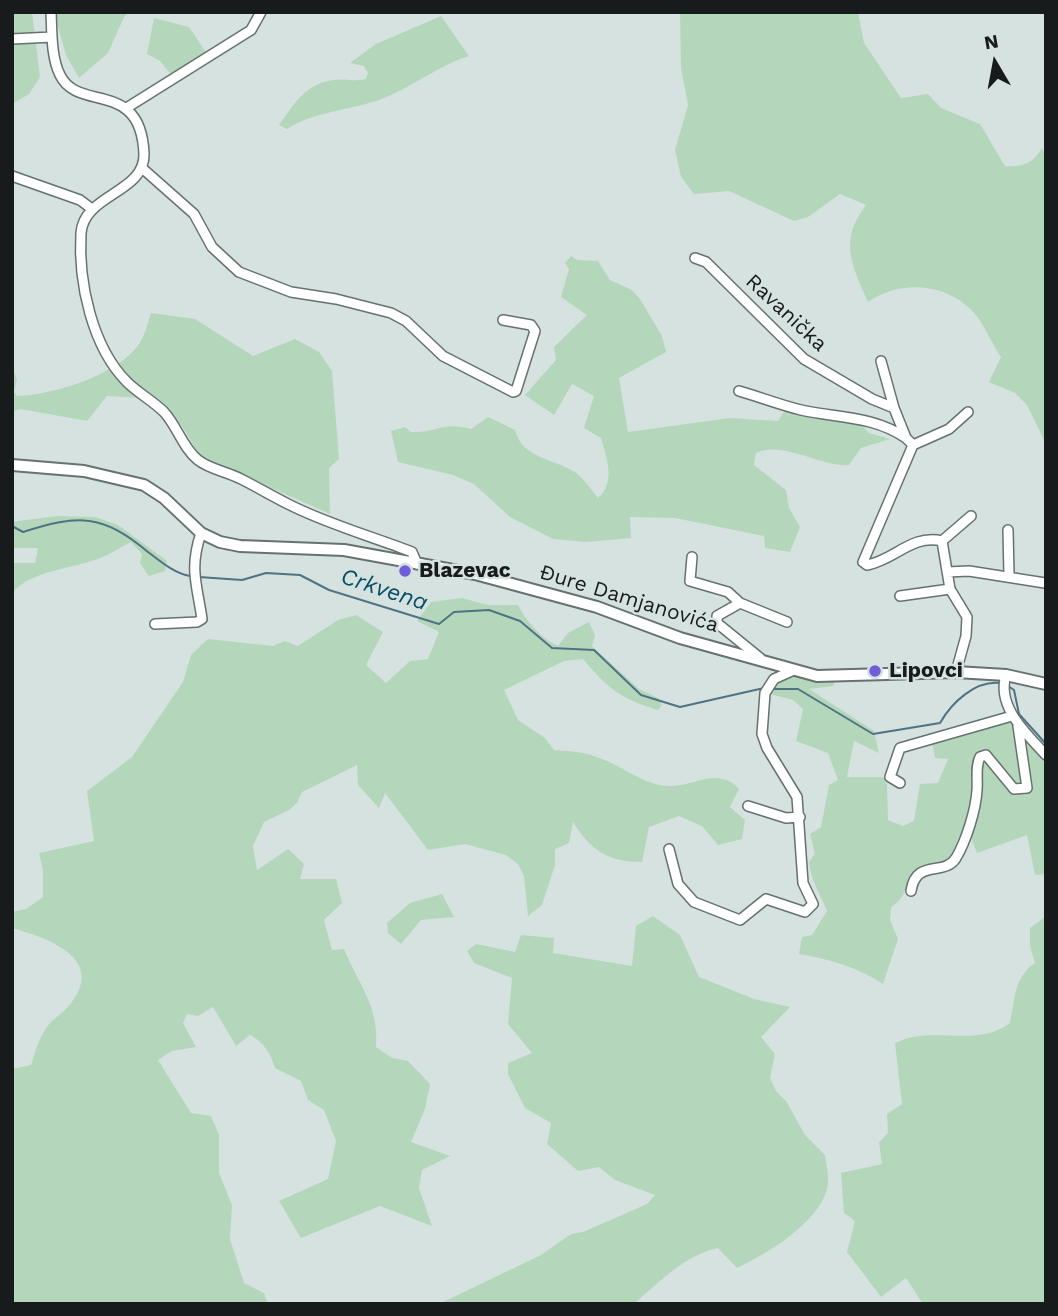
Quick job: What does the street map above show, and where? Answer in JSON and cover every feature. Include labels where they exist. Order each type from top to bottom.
[{"type":"main road","name":"Đure Damjanovića","points":[[12,465],[83,471],[144,485],[164,498],[201,533],[220,542],[240,546],[344,550],[475,574],[539,590],[680,638],[760,658],[794,670],[832,676],[956,672],[1004,681],[1046,684]]},
{"type":"street","points":[[51,12],[52,37],[60,76],[71,88],[128,107],[134,116],[144,153],[142,168],[118,191],[92,209],[81,229],[86,293],[109,360],[127,382],[163,411],[198,461],[239,477],[290,505],[412,552],[417,564]]},
{"type":"street","points":[[128,107],[251,30],[261,12]]},
{"type":"street","points":[[13,41],[52,37]]},
{"type":"street","points":[[142,168],[194,214],[212,247],[239,272],[291,292],[347,301],[391,313],[405,321],[443,356],[513,392],[516,391],[535,331],[531,325],[503,320]]},
{"type":"street","points":[[12,176],[79,200],[92,209]]},
{"type":"street","name":"Ravanička","points":[[695,257],[706,262],[804,359],[872,399],[894,408]]},
{"type":"street","points":[[881,361],[894,408],[909,441],[863,562],[867,565],[884,560],[926,538],[942,541]]},
{"type":"street","points":[[739,390],[798,410],[889,426],[909,441]]},
{"type":"street","points":[[909,441],[949,429],[968,412]]},
{"type":"street","points":[[942,541],[971,516]]},
{"type":"street","points":[[1008,530],[1009,576]]},
{"type":"street","points":[[155,624],[201,621],[193,576],[201,533]]},
{"type":"street","points":[[942,541],[950,589],[967,617],[966,636],[956,672]]},
{"type":"street","points":[[692,557],[690,581],[728,592],[740,603],[788,622]]},
{"type":"street","points":[[947,572],[969,571],[1045,583]]},
{"type":"street","points":[[900,596],[950,589]]},
{"type":"street","points":[[740,603],[718,614],[716,620],[760,658]]},
{"type":"street","points":[[669,849],[678,884],[694,902],[736,920],[744,918],[766,898],[805,912],[813,904],[803,883],[800,817],[793,787],[767,748],[762,734],[766,689],[774,679],[794,670]]},
{"type":"street","points":[[1004,681],[1012,716],[1046,755]]},
{"type":"street","points":[[900,783],[890,776],[900,748],[1012,716]]},
{"type":"street","points":[[911,891],[912,881],[926,869],[949,865],[956,858],[972,821],[980,757],[986,755],[995,763],[1014,789],[1027,788],[1018,726]]},
{"type":"street","points":[[748,806],[786,818],[800,817]]},
{"type":"green space","points":[[12,12],[32,12],[40,77],[29,94],[12,104]]},
{"type":"green space","points":[[54,12],[129,12],[124,17],[108,53],[79,78],[66,55]]},
{"type":"green space","points":[[680,12],[858,12],[864,43],[901,98],[928,94],[941,108],[980,124],[1005,166],[1026,163],[1035,158],[1042,148],[1046,159],[1046,444],[1027,405],[1015,393],[989,382],[1001,357],[979,319],[964,304],[952,296],[924,288],[895,290],[868,302],[850,252],[853,230],[866,205],[840,194],[808,217],[794,221],[729,191],[694,194],[681,177],[675,150],[688,105],[681,68]]},
{"type":"green space","points":[[441,16],[469,56],[378,100],[299,122],[287,129],[279,125],[301,96],[315,86],[333,80],[366,79],[368,73],[364,66],[350,63],[376,44]]},
{"type":"green space","points":[[154,18],[189,27],[209,57],[174,78],[160,61],[147,54]]},
{"type":"green space","points":[[571,256],[577,260],[598,261],[610,280],[632,290],[662,336],[666,352],[619,378],[628,432],[730,418],[778,421],[785,410],[859,422],[869,433],[890,439],[861,448],[849,465],[838,465],[778,450],[756,453],[754,465],[786,490],[789,508],[800,527],[790,552],[765,548],[764,536],[675,518],[630,517],[631,538],[586,542],[553,539],[510,517],[474,484],[453,475],[398,462],[391,431],[405,427],[411,432],[453,426],[471,429],[488,417],[515,430],[524,447],[576,473],[598,498],[604,492],[608,470],[601,438],[584,428],[594,396],[572,384],[554,415],[525,395],[556,360],[554,347],[587,315],[561,297],[569,269],[565,263]]},
{"type":"green space","points":[[151,313],[195,319],[253,356],[295,339],[319,352],[332,371],[339,459],[329,468],[330,514],[200,456],[182,426],[160,404],[142,398],[107,396],[87,421],[21,409],[12,411],[12,367],[17,379],[14,392],[17,396],[48,392],[84,381],[101,374],[129,355],[139,344]]},
{"type":"green space","points":[[57,516],[95,517],[118,525],[167,561],[165,571],[149,576],[140,563],[142,554],[131,542],[100,558],[40,575],[12,593],[12,563],[35,563],[38,548],[12,548],[12,522]]},
{"type":"green space","points":[[462,598],[488,605],[518,605],[535,629],[558,646],[568,633],[589,622],[595,635],[592,646],[639,689],[658,698],[662,705],[658,710],[624,697],[600,678],[583,659],[564,661],[504,690],[518,720],[545,738],[554,750],[596,757],[654,783],[673,786],[715,778],[731,783],[739,789],[730,807],[745,820],[742,839],[718,845],[702,826],[679,816],[649,827],[642,862],[620,860],[594,847],[573,822],[569,843],[555,849],[555,865],[542,905],[528,916],[524,876],[518,864],[506,855],[465,844],[428,850],[385,793],[379,808],[358,785],[357,765],[302,792],[297,803],[289,810],[264,822],[253,846],[257,870],[288,849],[304,864],[300,879],[336,879],[342,903],[324,920],[332,950],[344,949],[367,997],[375,1020],[376,1047],[392,1058],[408,1061],[430,1084],[425,1109],[411,1142],[450,1156],[422,1170],[419,1188],[432,1226],[380,1206],[301,1238],[279,1201],[328,1179],[336,1141],[324,1110],[308,1100],[301,1081],[275,1068],[260,1041],[250,1035],[236,1046],[213,1007],[198,1016],[187,1014],[183,1023],[196,1047],[172,1051],[158,1060],[191,1113],[211,1116],[219,1135],[219,1173],[232,1205],[230,1239],[244,1283],[264,1293],[268,1304],[12,1304],[12,1069],[31,1065],[45,1030],[68,1007],[80,987],[81,973],[77,961],[67,952],[40,937],[12,928],[12,912],[26,909],[43,897],[43,870],[39,853],[94,841],[87,791],[132,757],[183,682],[191,655],[208,639],[273,646],[285,641],[298,646],[338,620],[356,615],[383,632],[366,665],[386,683],[410,661],[428,659],[439,632],[417,621],[431,602]]},
{"type":"green space","points":[[800,676],[835,681],[833,686],[809,689],[874,731],[879,753],[854,741],[847,777],[883,777],[887,784],[888,820],[903,826],[914,821],[920,784],[938,783],[948,759],[935,758],[932,742],[1002,721],[1010,722],[1044,757],[1048,794],[1046,874],[1035,875],[1027,835],[977,853],[971,838],[959,836],[949,857],[945,861],[930,863],[916,871],[901,898],[891,907],[890,920],[898,939],[883,984],[842,964],[799,954],[802,937],[812,935],[827,911],[810,869],[809,862],[815,854],[810,834],[821,827],[829,785],[838,780],[828,753],[796,741],[803,709],[793,700],[766,693],[777,678]]},
{"type":"green space","points":[[442,894],[454,917],[421,920],[401,944],[388,933],[387,923],[410,903]]},
{"type":"green space","points":[[653,916],[680,935],[699,977],[754,999],[790,1007],[761,1037],[775,1054],[770,1078],[776,1091],[786,1101],[805,1135],[825,1155],[828,1183],[817,1210],[793,1234],[737,1268],[718,1248],[706,1252],[683,1263],[634,1304],[439,1304],[541,1255],[571,1234],[583,1232],[647,1204],[655,1195],[615,1180],[599,1167],[578,1171],[547,1144],[551,1123],[525,1108],[508,1074],[508,1063],[532,1053],[508,1024],[512,978],[474,963],[467,951],[476,944],[515,952],[521,935],[554,938],[553,953],[632,966],[636,926]]},
{"type":"green space","points":[[1046,916],[1046,1304],[923,1304],[906,1278],[881,1297],[847,1252],[855,1221],[844,1213],[841,1173],[882,1164],[879,1142],[888,1133],[887,1114],[902,1104],[895,1043],[924,1036],[983,1034],[997,1031],[1010,1023],[1019,982],[1035,963],[1030,946],[1030,928]]},
{"type":"waterway","name":"Crkvena","points":[[12,526],[23,532],[75,520],[103,524],[132,539],[173,570],[190,576]]},
{"type":"waterway","name":"Crkvena","points":[[199,577],[242,580],[266,573],[300,575],[329,590],[439,624],[454,612],[489,610],[520,621],[552,648],[594,650],[641,695],[680,707],[764,688]]},
{"type":"waterway","name":"Crkvena","points":[[773,689],[798,689],[873,734],[940,723],[965,694],[981,685],[999,683]]},
{"type":"waterway","name":"Crkvena","points":[[1008,686],[1014,690],[1019,714],[1046,744]]},
{"type":"place","name":"Blazevac","points":[[405,571]]},
{"type":"place","name":"Lipovci","points":[[875,671]]}]
